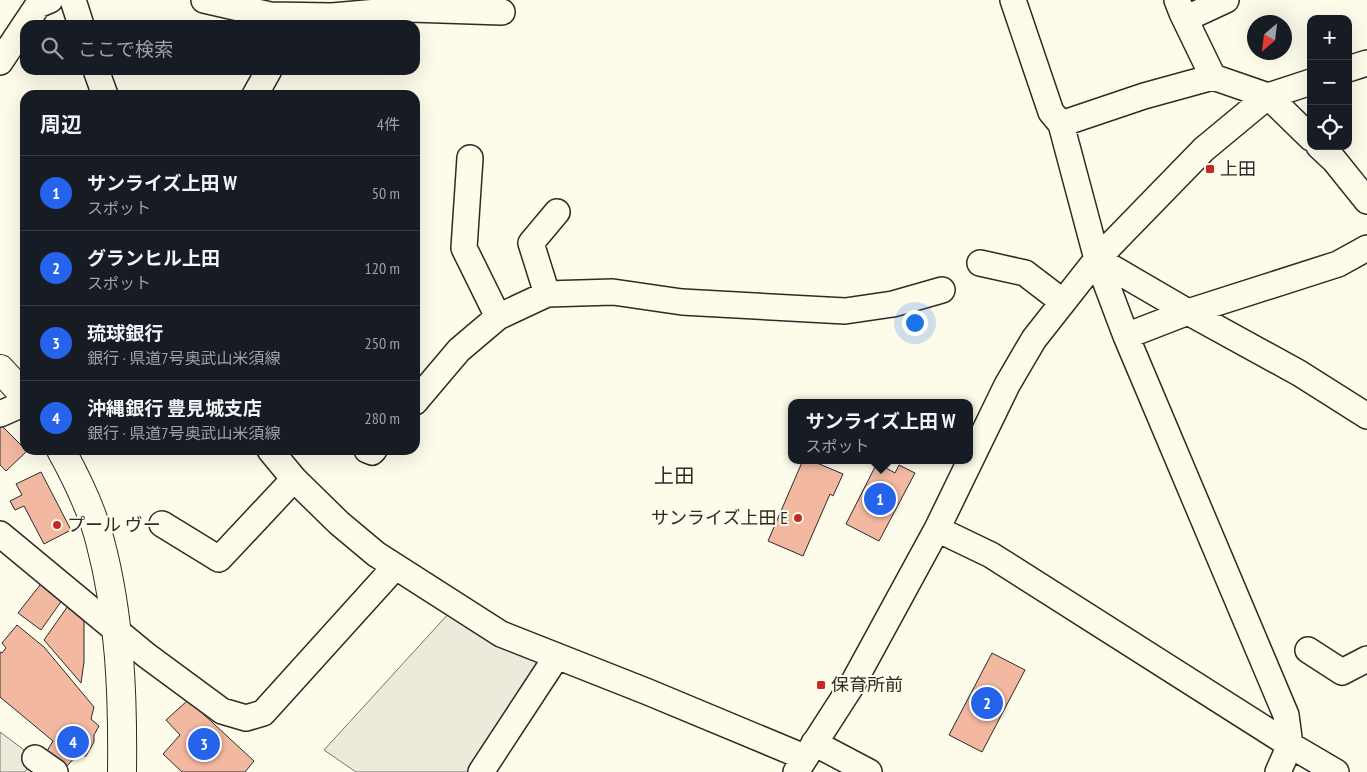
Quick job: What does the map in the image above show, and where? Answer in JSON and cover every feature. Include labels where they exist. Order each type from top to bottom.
[{"type":"main road","points":[[0,369],[20,391]]},
{"type":"main road","points":[[64,455],[86,502],[100,539],[110,587],[116,630],[122,719],[122,772]]},
{"type":"street","points":[[28,20],[38,5],[50,0]]},
{"type":"street","points":[[73,0],[79,20]]},
{"type":"street","points":[[204,0],[270,20],[411,9],[502,12]]},
{"type":"street","points":[[1013,0],[1051,112],[1061,124],[1097,259],[1126,336],[1286,715],[1290,745],[1278,772]]},
{"type":"street","points":[[1213,77],[1181,10],[1226,0]]},
{"type":"street","points":[[0,62],[20,32]]},
{"type":"street","points":[[1352,68],[1367,63]]},
{"type":"street","points":[[98,75],[103,90]]},
{"type":"street","points":[[258,90],[266,75]]},
{"type":"street","points":[[1061,124],[1144,96],[1213,77],[1268,96],[1307,134]]},
{"type":"street","points":[[973,455],[1007,385],[1034,339],[1097,259],[1204,150],[1268,96],[1307,83]]},
{"type":"street","points":[[1323,150],[1367,200]]},
{"type":"street","points":[[470,158],[464,248],[498,317]]},
{"type":"street","points":[[546,294],[531,242],[557,212]]},
{"type":"street","points":[[1126,336],[1188,312],[1338,264],[1367,248]]},
{"type":"street","points":[[1097,259],[1299,373],[1367,416]]},
{"type":"street","points":[[980,263],[1025,274],[1062,302]]},
{"type":"street","points":[[420,396],[460,350],[498,317],[546,294],[613,292],[682,302],[845,311],[893,304],[942,290]]},
{"type":"street","points":[[0,414],[20,405]]},
{"type":"street","points":[[274,455],[294,479],[339,523],[376,554],[501,634],[805,757],[869,772]]},
{"type":"street","points":[[805,757],[852,685],[937,529],[969,464]]},
{"type":"street","points":[[162,524],[219,559],[294,479]]},
{"type":"street","points":[[937,529],[991,555],[1290,745],[1336,772]]},
{"type":"street","points":[[0,534],[146,654],[222,711],[246,718],[263,713],[395,566]]},
{"type":"street","points":[[1308,650],[1342,672],[1367,659]]},
{"type":"street","points":[[481,772],[557,656]]},
{"type":"shaded area","points":[[450,612],[539,657],[540,666],[467,772],[356,772],[324,750]]},
{"type":"shaded area","points":[[0,732],[35,758],[25,772],[0,772]]},
{"type":"building","points":[[0,424],[20,444],[20,455],[23,455],[6,471],[0,465]]},
{"type":"building","name":"サンライズ上田 E","points":[[801,464],[819,464],[843,474],[833,496],[830,494],[803,556],[768,541]]},
{"type":"building","points":[[876,464],[895,473],[899,465],[915,473],[879,541],[846,524]]},
{"type":"building","points":[[41,472],[71,530],[44,544],[24,506],[15,510],[10,501],[22,495],[16,484]]},
{"type":"building","points":[[44,580],[65,596],[41,630],[18,613]]},
{"type":"building","points":[[70,603],[84,614],[84,662],[81,683],[44,640]]},
{"type":"building","points":[[17,625],[44,647],[94,707],[91,719],[99,726],[94,735],[94,742],[86,756],[76,756],[67,766],[47,751],[53,741],[0,697],[0,652],[2,653],[6,648],[2,643]]},
{"type":"building","points":[[992,653],[1025,670],[982,752],[949,735]]},
{"type":"building","points":[[188,700],[254,761],[245,772],[182,772],[163,754],[180,735],[166,720]]},
{"type":"place","name":"上田","points":[[1210,169]]},
{"type":"place","name":"サンライズ上田 W","points":[[880,499]]},
{"type":"place","name":"サンライズ上田 E","points":[[798,518]]},
{"type":"place","name":"プール ヴー","points":[[57,525]]},
{"type":"place","name":"保育所前","points":[[821,685]]},
{"type":"place","name":"グランヒル上田","points":[[987,703]]},
{"type":"place","name":"沖縄銀行 豊見城支店","points":[[73,742]]},
{"type":"place","name":"琉球銀行","points":[[204,744]]},
{"type":"district","name":"上田","points":[[674,476]]}]
